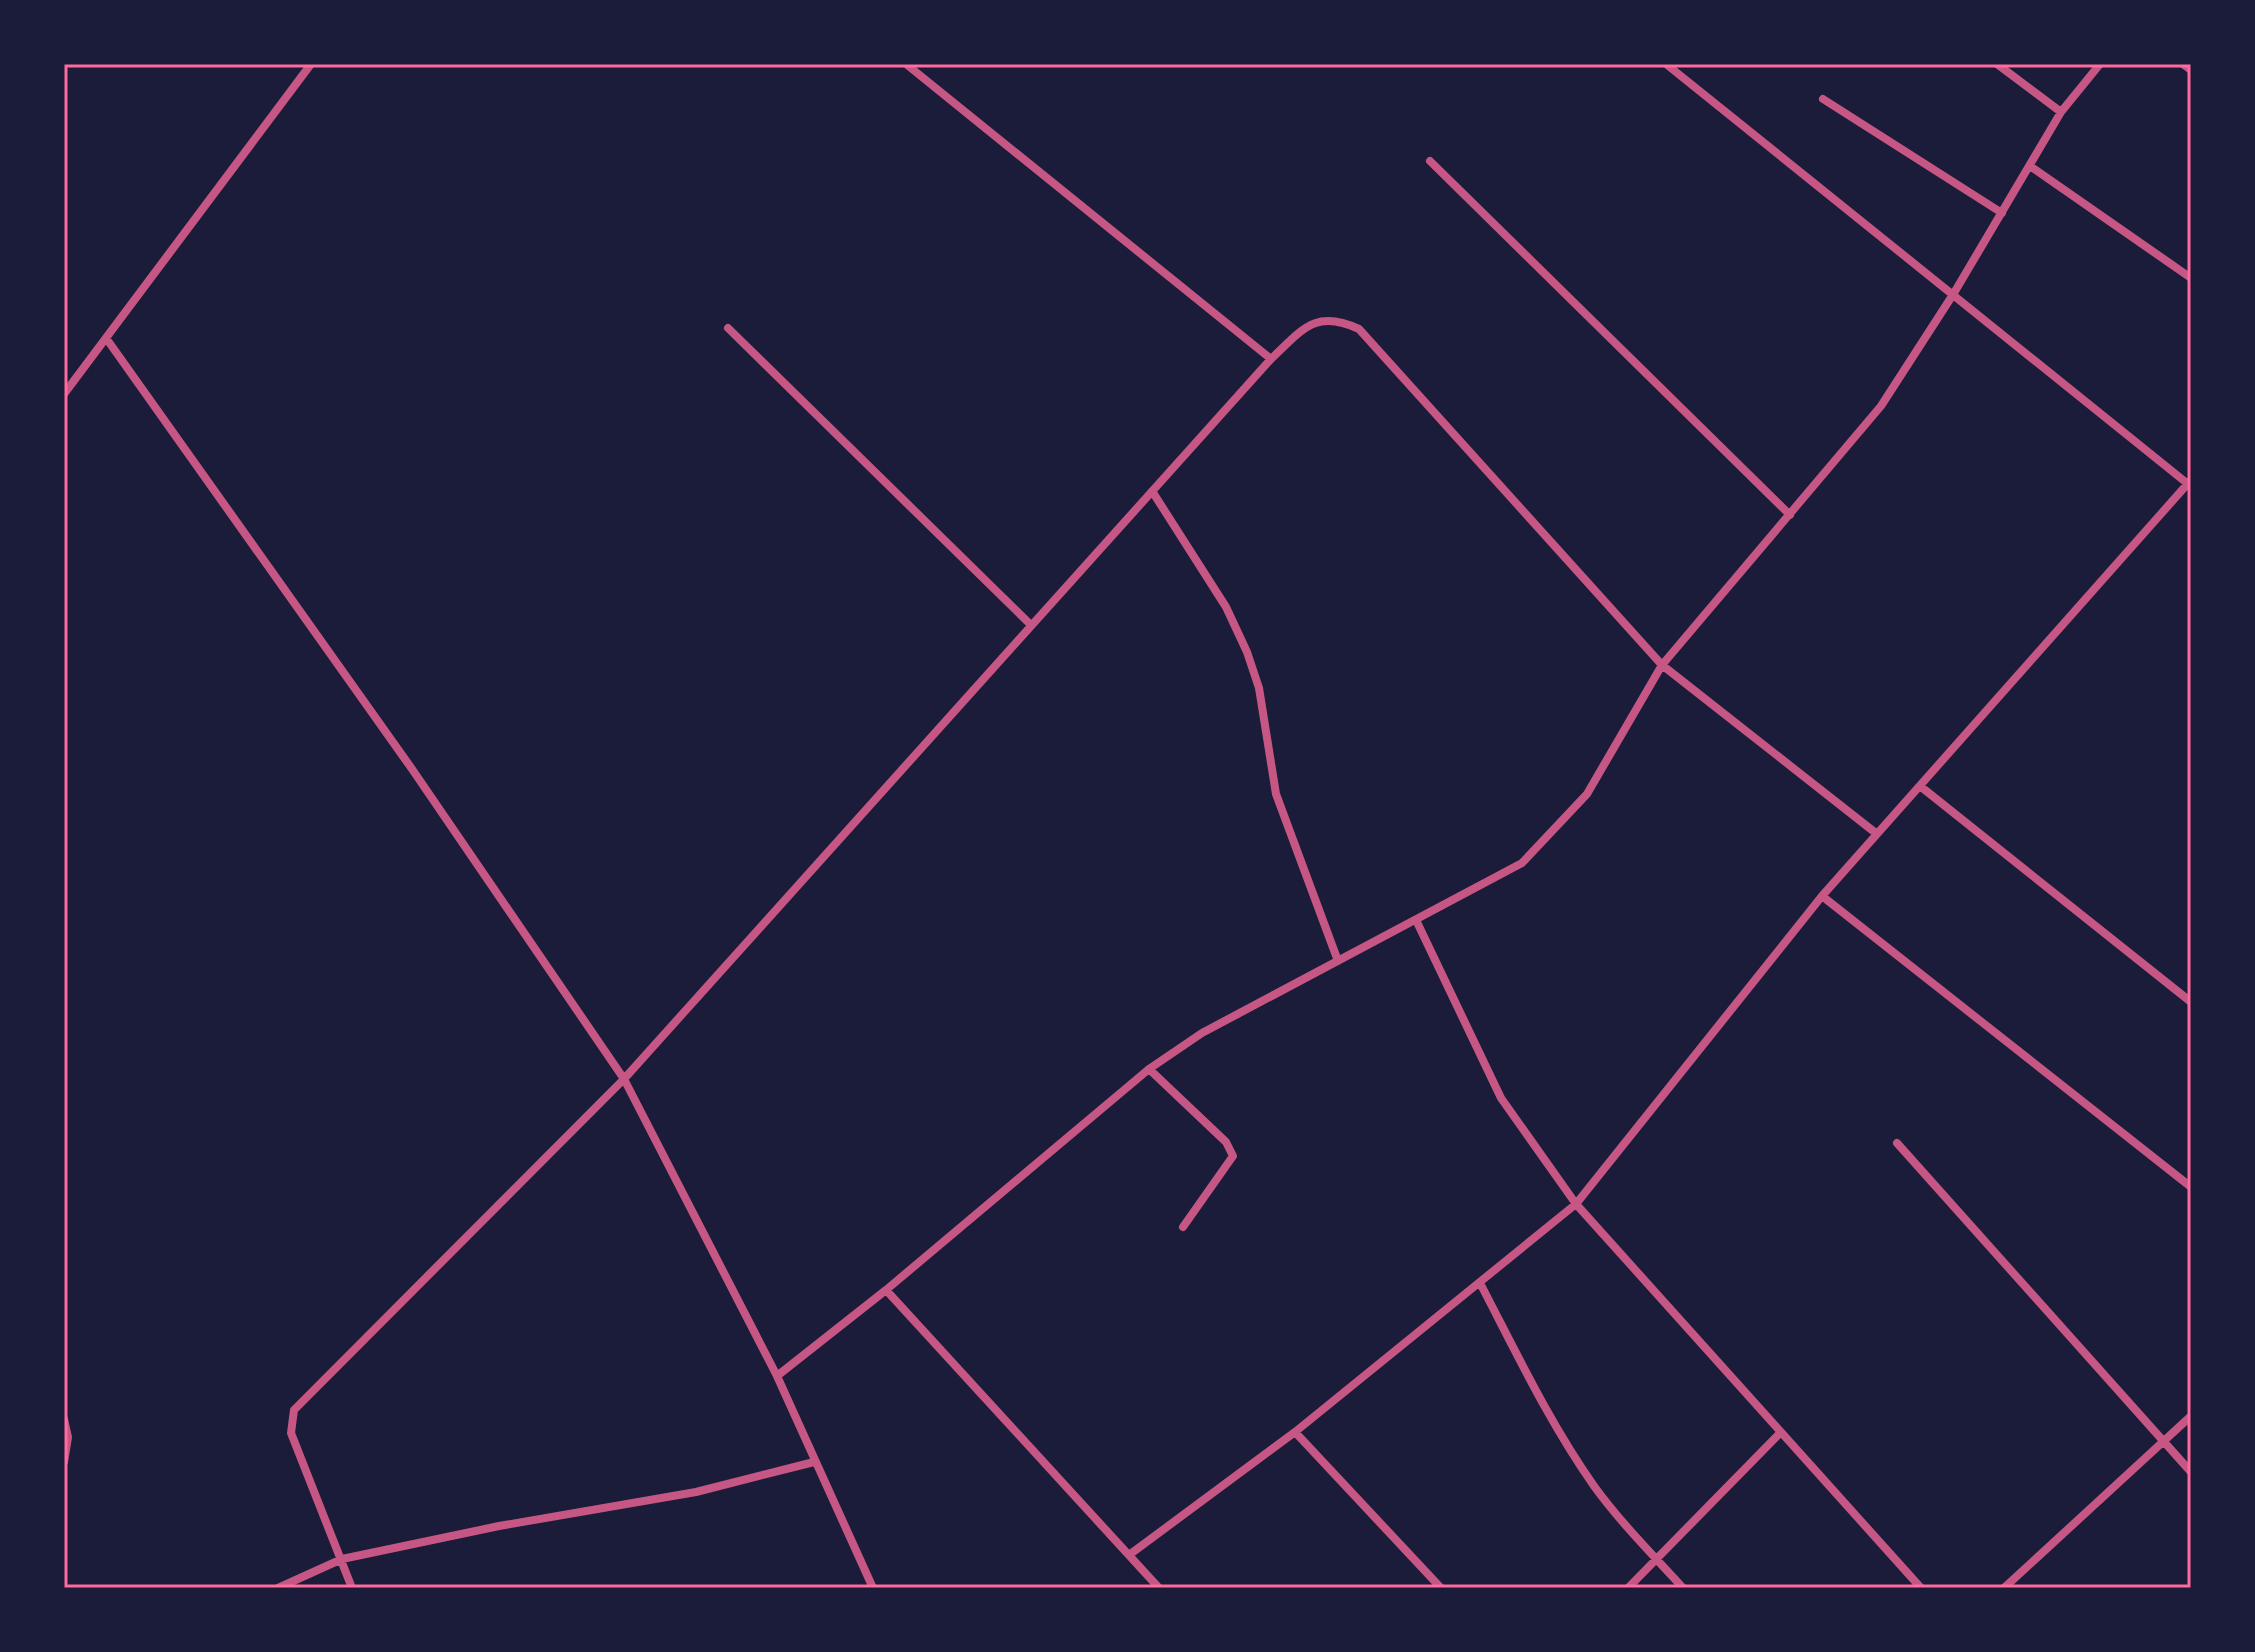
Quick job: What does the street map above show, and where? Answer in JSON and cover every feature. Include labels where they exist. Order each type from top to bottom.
[{"type":"street","points":[[64,394],[311,64]]},
{"type":"street","points":[[906,64],[1271,359]]},
{"type":"street","points":[[1129,1555],[1295,1432],[1576,1204],[1822,896],[2189,482],[1666,64]]},
{"type":"street","points":[[1997,64],[2061,112]]},
{"type":"street","points":[[777,1376],[886,1290],[1149,1069],[1202,1033],[1522,863],[1558,829],[1587,794],[1662,665],[1881,406],[1954,293],[2061,112],[2100,64]]},
{"type":"street","points":[[2183,64],[2191,70]]},
{"type":"street","points":[[1823,99],[2002,213]]},
{"type":"street","points":[[1430,161],[1790,515]]},
{"type":"street","points":[[2030,166],[2191,278]]},
{"type":"street","points":[[352,1588],[291,1433],[294,1410],[624,1079],[1271,359],[1307,326],[1322,320],[1340,320],[1359,329],[1662,665],[1877,834]]},
{"type":"street","points":[[728,328],[1031,625]]},
{"type":"street","points":[[106,338],[403,755],[624,1079],[777,1376],[873,1588]]},
{"type":"street","points":[[1152,491],[1226,607],[1247,652],[1259,688],[1276,794],[1338,961]]},
{"type":"street","points":[[1920,786],[2191,1002]]},
{"type":"street","points":[[1822,896],[2191,1187]]},
{"type":"street","points":[[1416,920],[1495,1088],[1576,1204],[1921,1588]]},
{"type":"street","points":[[1149,1069],[1226,1142],[1233,1156],[1183,1227]]},
{"type":"street","points":[[1897,1143],[2191,1472]]},
{"type":"street","points":[[1480,1283],[1546,1411],[1596,1489],[1683,1588]]},
{"type":"street","points":[[886,1290],[1159,1588]]},
{"type":"street","points":[[2004,1588],[2191,1416]]},
{"type":"street","points":[[64,1419],[68,1437],[64,1462]]},
{"type":"street","points":[[1295,1432],[1441,1588]]},
{"type":"street","points":[[1628,1588],[1781,1432]]},
{"type":"street","points":[[278,1588],[342,1559],[499,1526],[696,1492],[814,1462]]}]
